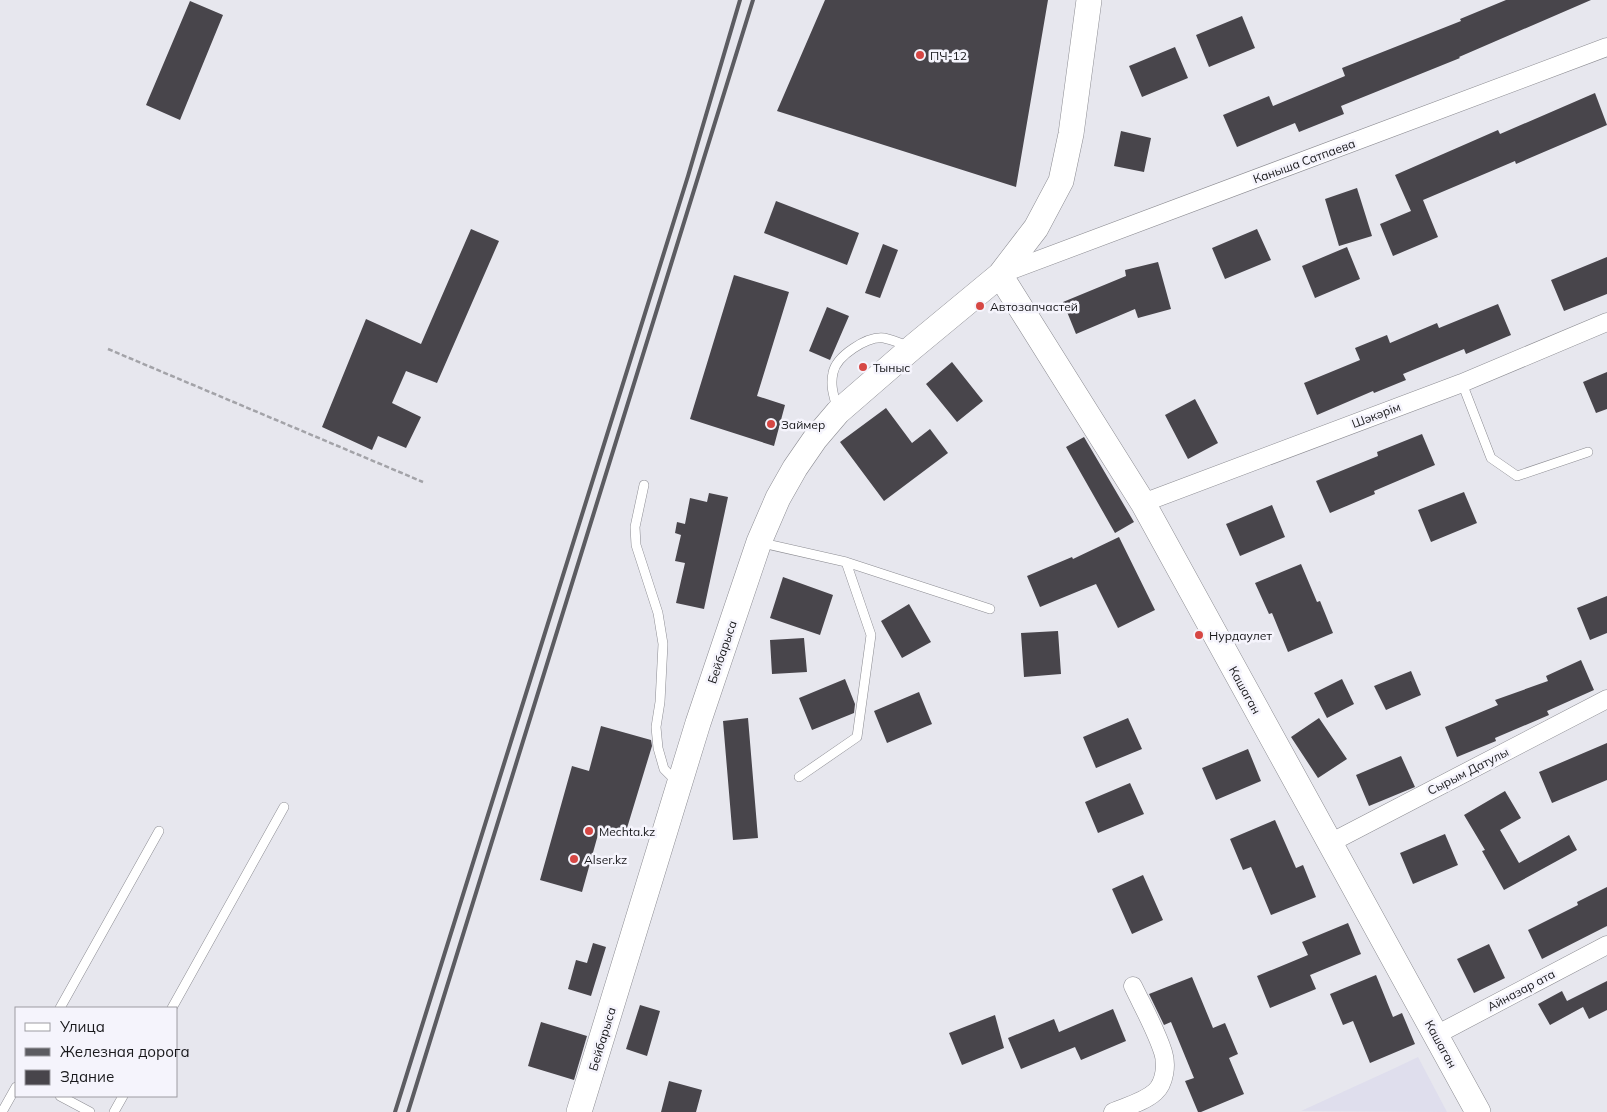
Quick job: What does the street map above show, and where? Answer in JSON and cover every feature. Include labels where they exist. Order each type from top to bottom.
[{"type":"street","name":"Бейбарыса","points":[[579,1112],[701,715],[759,542],[778,498],[815,438],[838,412],[1000,275],[1036,228],[1061,181],[1071,134],[1089,0]]},
{"type":"street","name":"Каныша Сатпаева","points":[[1000,275],[1607,47]]},
{"type":"street","name":"Кашаган","points":[[1000,275],[1143,503],[1478,1112]]},
{"type":"street","name":"Шәкәрім","points":[[1143,503],[1462,383],[1607,322]]},
{"type":"street","name":"Сырым Датулы","points":[[1330,843],[1607,700]]},
{"type":"street","name":"Айназар ата","points":[[1436,1035],[1607,945]]},
{"type":"street","points":[[1113,1112],[1143,1100],[1156,1091],[1166,1066],[1164,1053],[1133,986]]},
{"type":"lane","points":[[838,412],[831,386],[833,370],[846,353],[866,340],[883,338],[913,347]]},
{"type":"lane","points":[[1462,383],[1491,458],[1517,476],[1588,452]]},
{"type":"lane","points":[[644,485],[635,527],[636,545],[658,613],[663,644],[660,702],[656,727],[658,748],[664,769],[679,784]]},
{"type":"lane","points":[[759,542],[846,562],[990,608]]},
{"type":"lane","points":[[799,777],[856,737],[871,635],[846,562]]},
{"type":"lane","points":[[173,1007],[284,807]]},
{"type":"lane","points":[[61,1007],[158,831]]},
{"type":"lane","points":[[2,1112],[15,1089]]},
{"type":"lane","points":[[62,1097],[90,1112]]},
{"type":"lane","points":[[114,1112],[122,1097]]},
{"type":"path","points":[[108,349],[423,482]]},
{"type":"shaded area","points":[[1418,1057],[1447,1112],[1301,1111],[1395,1068]]},
{"type":"building","name":"ПЧ-12","points":[[825,0],[1048,0],[1016,187],[777,111]]},
{"type":"building","points":[[1506,0],[1591,0],[1460,58],[1341,106],[1344,114],[1299,132],[1295,123],[1237,147],[1223,115],[1269,96],[1273,106],[1345,76],[1342,68],[1461,21],[1460,19]]},
{"type":"building","points":[[190,1],[223,15],[180,120],[146,105]]},
{"type":"building","points":[[1242,16],[1255,48],[1209,67],[1196,35]]},
{"type":"building","points":[[1175,47],[1188,78],[1142,97],[1129,66]]},
{"type":"building","points":[[1595,93],[1607,125],[1516,164],[1515,161],[1423,200],[1438,237],[1393,256],[1380,224],[1411,211],[1395,175],[1498,130],[1500,134]]},
{"type":"building","points":[[1121,131],[1151,138],[1144,172],[1114,166]]},
{"type":"building","points":[[1357,188],[1372,236],[1339,246],[1325,199]]},
{"type":"building","points":[[776,201],[859,233],[847,265],[764,233]]},
{"type":"building","points":[[471,229],[499,241],[437,383],[406,371],[392,403],[421,417],[406,448],[378,436],[372,450],[322,427],[366,319],[421,344]]},
{"type":"building","points":[[1257,229],[1271,260],[1225,279],[1212,248]]},
{"type":"building","points":[[883,244],[898,250],[880,298],[865,293]]},
{"type":"building","points":[[1347,247],[1360,279],[1315,298],[1302,266]]},
{"type":"building","points":[[1607,257],[1607,294],[1564,311],[1551,280]]},
{"type":"building","points":[[1158,262],[1171,309],[1138,318],[1135,309],[1076,334],[1063,302],[1126,276],[1125,270]]},
{"type":"building","points":[[734,275],[789,292],[757,396],[785,405],[774,446],[690,419]]},
{"type":"building","points":[[1498,304],[1511,335],[1466,354],[1464,349],[1403,374],[1406,380],[1374,393],[1373,391],[1317,415],[1304,383],[1360,360],[1355,348],[1387,335],[1390,343],[1437,323],[1439,328]]},
{"type":"building","points":[[827,307],[849,316],[830,360],[809,351]]},
{"type":"building","points":[[952,362],[983,401],[957,422],[926,384]]},
{"type":"building","points":[[1607,372],[1607,409],[1596,413],[1583,382]]},
{"type":"building","points":[[1195,399],[1218,443],[1188,459],[1165,415]]},
{"type":"building","points":[[886,408],[912,443],[930,429],[948,453],[884,501],[840,442]]},
{"type":"building","points":[[1422,434],[1435,465],[1374,491],[1375,494],[1330,513],[1316,481],[1378,456],[1377,452]]},
{"type":"building","points":[[1084,437],[1134,522],[1115,533],[1066,447]]},
{"type":"building","points":[[1464,492],[1477,523],[1431,542],[1418,510]]},
{"type":"building","points":[[709,493],[728,497],[704,609],[676,603],[685,563],[675,561],[681,535],[675,533],[677,522],[685,524],[690,498],[707,502]]},
{"type":"building","points":[[1272,505],[1285,537],[1240,556],[1226,524]]},
{"type":"building","points":[[1119,537],[1155,610],[1118,628],[1096,584],[1040,607],[1027,576],[1072,557],[1073,559]]},
{"type":"building","points":[[1301,564],[1317,602],[1320,601],[1333,633],[1288,652],[1272,613],[1269,614],[1255,583]]},
{"type":"building","points":[[783,577],[833,595],[820,635],[770,618]]},
{"type":"building","points":[[1607,596],[1607,633],[1590,640],[1577,608]]},
{"type":"building","points":[[909,604],[931,642],[902,658],[881,621]]},
{"type":"building","points":[[1058,631],[1061,674],[1024,677],[1021,633]]},
{"type":"building","points":[[804,638],[807,672],[772,674],[770,640]]},
{"type":"building","points":[[1581,660],[1594,690],[1547,711],[1549,715],[1495,738],[1496,741],[1457,757],[1445,727],[1498,705],[1495,700],[1548,681],[1546,676]]},
{"type":"building","points":[[1411,671],[1421,695],[1386,710],[1374,686]]},
{"type":"building","points":[[845,679],[855,704],[854,713],[812,730],[799,698]]},
{"type":"building","points":[[1342,679],[1354,704],[1327,718],[1314,693]]},
{"type":"building","points":[[919,692],[932,724],[887,743],[874,711]]},
{"type":"building","points":[[748,718],[758,838],[733,840],[723,721]]},
{"type":"building","points":[[1128,718],[1142,749],[1096,768],[1083,737]]},
{"type":"building","points":[[1319,718],[1347,759],[1318,778],[1291,737]]},
{"type":"building","points":[[601,726],[651,740],[652,746],[624,838],[599,831],[582,892],[540,880],[572,766],[589,771]]},
{"type":"building","points":[[1607,743],[1607,780],[1552,803],[1539,772]]},
{"type":"building","points":[[1248,749],[1261,781],[1216,800],[1202,768]]},
{"type":"building","points":[[1401,756],[1415,787],[1369,806],[1356,775]]},
{"type":"building","points":[[1130,783],[1144,814],[1098,833],[1085,802]]},
{"type":"building","points":[[1505,791],[1521,818],[1500,830],[1519,863],[1569,835],[1577,850],[1504,890],[1482,851],[1485,850],[1464,815]]},
{"type":"building","points":[[1275,820],[1296,868],[1303,865],[1316,897],[1271,915],[1251,867],[1243,870],[1230,839]]},
{"type":"building","points":[[1445,834],[1458,865],[1413,884],[1400,853]]},
{"type":"building","points":[[1143,875],[1163,920],[1132,934],[1112,889]]},
{"type":"building","points":[[1607,887],[1607,926],[1542,959],[1528,930],[1578,905],[1577,902]]},
{"type":"building","points":[[1348,923],[1361,954],[1310,975],[1316,989],[1270,1008],[1257,976],[1308,955],[1302,942]]},
{"type":"building","points":[[593,943],[606,947],[591,996],[568,989],[576,960],[587,963]]},
{"type":"building","points":[[1489,944],[1505,978],[1474,993],[1457,959]]},
{"type":"building","points":[[1376,975],[1393,1017],[1402,1013],[1415,1044],[1370,1063],[1353,1021],[1343,1025],[1330,994]]},
{"type":"building","points":[[1192,977],[1213,1028],[1225,1023],[1238,1054],[1229,1058],[1244,1094],[1201,1112],[1198,1112],[1185,1081],[1194,1078],[1171,1022],[1164,1025],[1149,994]]},
{"type":"building","points":[[1607,981],[1607,1010],[1589,1019],[1583,1007],[1550,1025],[1538,1004],[1562,991],[1567,1001]]},
{"type":"building","points":[[640,1005],[660,1011],[647,1056],[626,1049]]},
{"type":"building","points":[[1113,1009],[1126,1041],[1081,1060],[1075,1047],[1021,1069],[1008,1038],[1054,1019],[1059,1032]]},
{"type":"building","points":[[995,1015],[1004,1048],[962,1065],[949,1033]]},
{"type":"building","points":[[541,1022],[587,1036],[574,1080],[528,1066]]},
{"type":"building","points":[[669,1081],[702,1090],[696,1112],[661,1112]]},
{"type":"railway","points":[[395,1112],[688,176],[740,0]]},
{"type":"railway","points":[[408,1112],[753,0]]},
{"type":"place","name":"ПЧ-12","points":[[920,55]]},
{"type":"place","name":"Автозапчастей","points":[[980,306]]},
{"type":"place","name":"Тыныс","points":[[863,367]]},
{"type":"place","name":"Займер","points":[[771,424]]},
{"type":"place","name":"Нурдаулет","points":[[1199,635]]},
{"type":"place","name":"Mechta.kz","points":[[589,831]]},
{"type":"place","name":"Alser.kz","points":[[574,859]]}]
